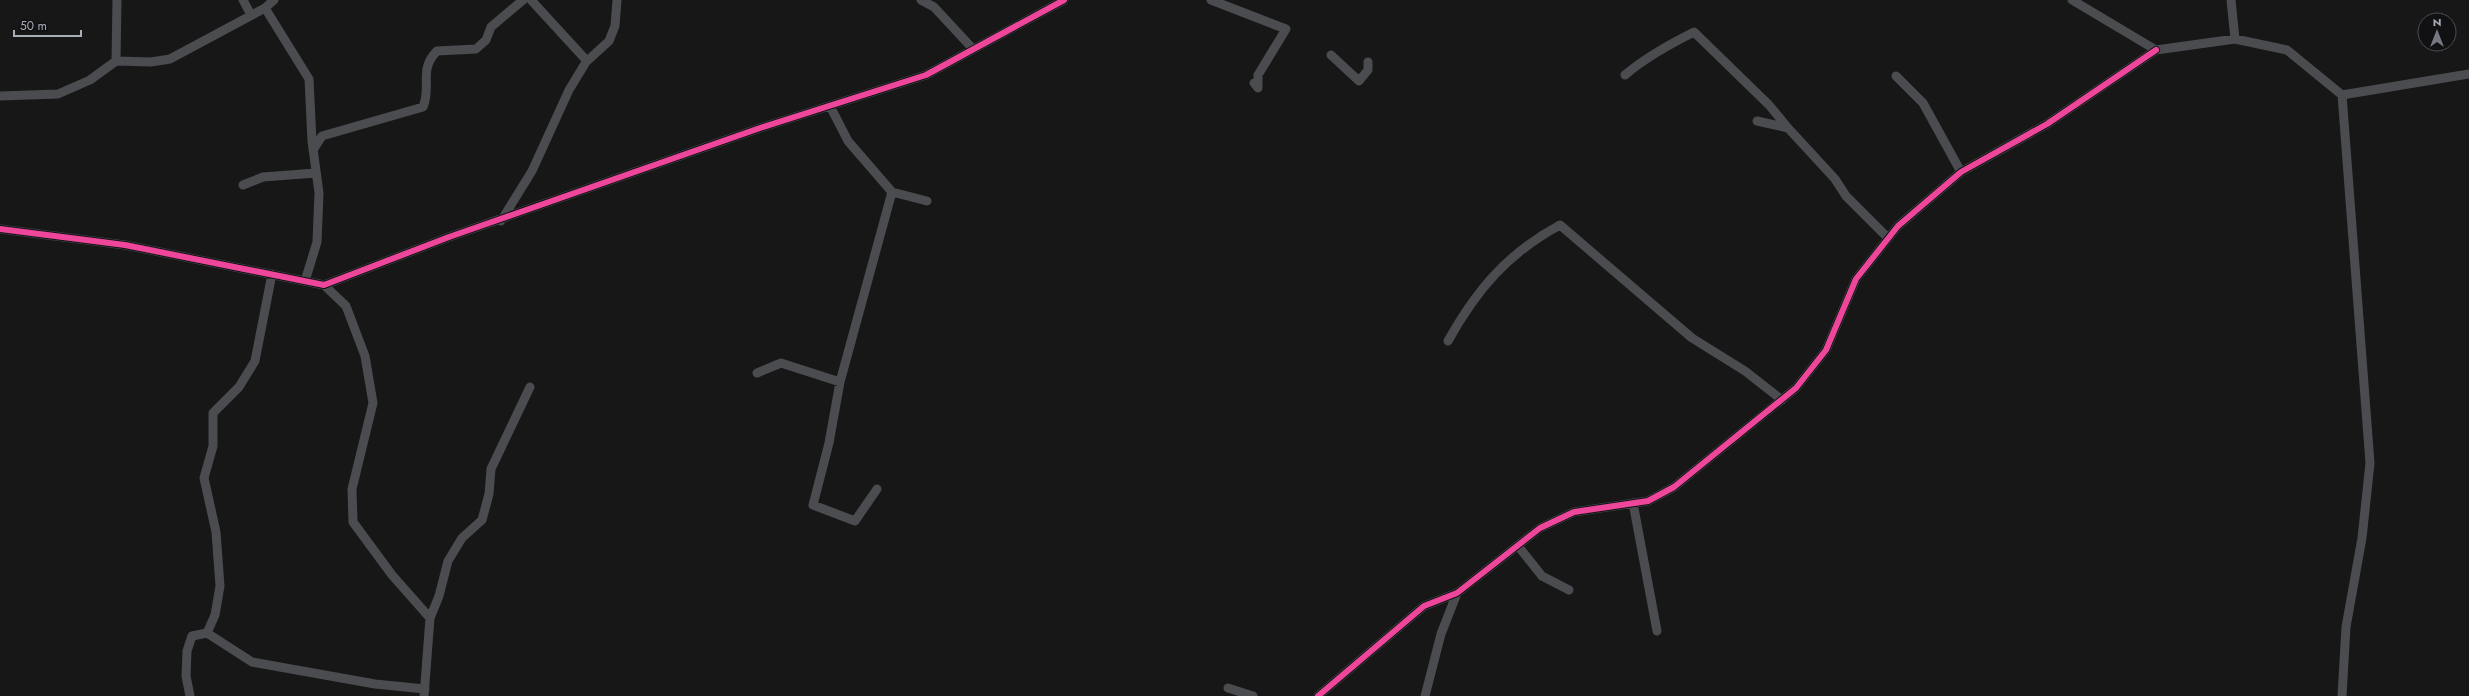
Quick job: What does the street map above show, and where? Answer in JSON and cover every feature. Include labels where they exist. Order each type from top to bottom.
[{"type":"street","points":[[116,60],[117,0]]},
{"type":"street","points":[[243,0],[251,15]]},
{"type":"street","points":[[0,96],[58,94],[90,80],[116,60],[151,62],[170,59],[265,8],[274,0]]},
{"type":"street","points":[[313,150],[322,136],[423,107],[428,97],[425,74],[428,60],[437,51],[476,49],[486,40],[491,27],[524,0]]},
{"type":"street","points":[[531,0],[587,61]]},
{"type":"street","points":[[500,220],[532,171],[569,90],[587,61],[610,41],[615,26],[617,0]]},
{"type":"street","points":[[921,0],[934,7],[973,49]]},
{"type":"street","points":[[324,285],[449,237],[760,128],[926,75],[1064,0]]},
{"type":"street","points":[[1211,0],[1286,29],[1258,75],[1258,88],[1254,83]]},
{"type":"street","points":[[2072,0],[2156,50]]},
{"type":"street","points":[[2231,0],[2235,39]]},
{"type":"street","points":[[265,8],[309,80],[313,150],[319,193],[317,242],[305,281]]},
{"type":"street","points":[[1625,75],[1643,60],[1650,58],[1667,46],[1694,32],[1769,105],[1835,179],[1846,196],[1888,238]]},
{"type":"street","points":[[1318,696],[1424,606],[1457,593],[1540,528],[1574,512],[1648,501],[1674,487],[1782,400],[1796,388],[1826,350],[1856,278],[1898,226],[1962,172],[2047,124],[2156,50],[2235,39],[2287,50],[2342,94],[2370,463],[2362,538],[2346,627],[2342,696]]},
{"type":"street","points":[[1331,56],[1359,81],[1368,70],[1368,62]]},
{"type":"street","points":[[2342,94],[2469,74]]},
{"type":"street","points":[[1896,76],[1923,103],[1962,172]]},
{"type":"street","points":[[830,106],[848,141],[892,192],[927,201]]},
{"type":"street","points":[[1757,121],[1788,128]]},
{"type":"street","points":[[242,185],[263,177],[316,173]]},
{"type":"street","points":[[877,489],[855,521],[814,505],[829,443],[840,382],[892,192]]},
{"type":"street","points":[[1448,341],[1466,309],[1481,289],[1502,266],[1535,238],[1560,225],[1692,338],[1744,371],[1782,400]]},
{"type":"street","points":[[0,229],[125,245],[324,285],[346,306],[366,356],[373,403],[352,489],[353,522],[392,575],[430,618]]},
{"type":"street","points":[[207,633],[215,615],[220,586],[216,532],[204,478],[213,446],[213,413],[239,388],[255,361],[272,274]]},
{"type":"street","points":[[758,373],[781,363],[840,382]]},
{"type":"street","points":[[190,696],[186,676],[186,651],[192,636],[207,633],[252,662],[425,693],[430,618],[439,596],[448,561],[462,538],[482,520],[489,494],[490,469],[530,387]]},
{"type":"street","points":[[1633,503],[1657,631]]},
{"type":"street","points":[[1518,546],[1542,576],[1569,590]]},
{"type":"street","points":[[1425,696],[1440,634],[1457,593]]},
{"type":"street","points":[[1228,688],[1253,696]]},
{"type":"cycle path","points":[[0,229],[125,245],[324,285],[449,237],[760,128],[926,75],[1064,0]]},
{"type":"cycle path","points":[[1318,696],[1424,606],[1457,593],[1540,528],[1574,512],[1648,501],[1674,487],[1796,388],[1826,350],[1856,279],[1898,226],[1961,172],[2047,124],[2156,50]]}]
